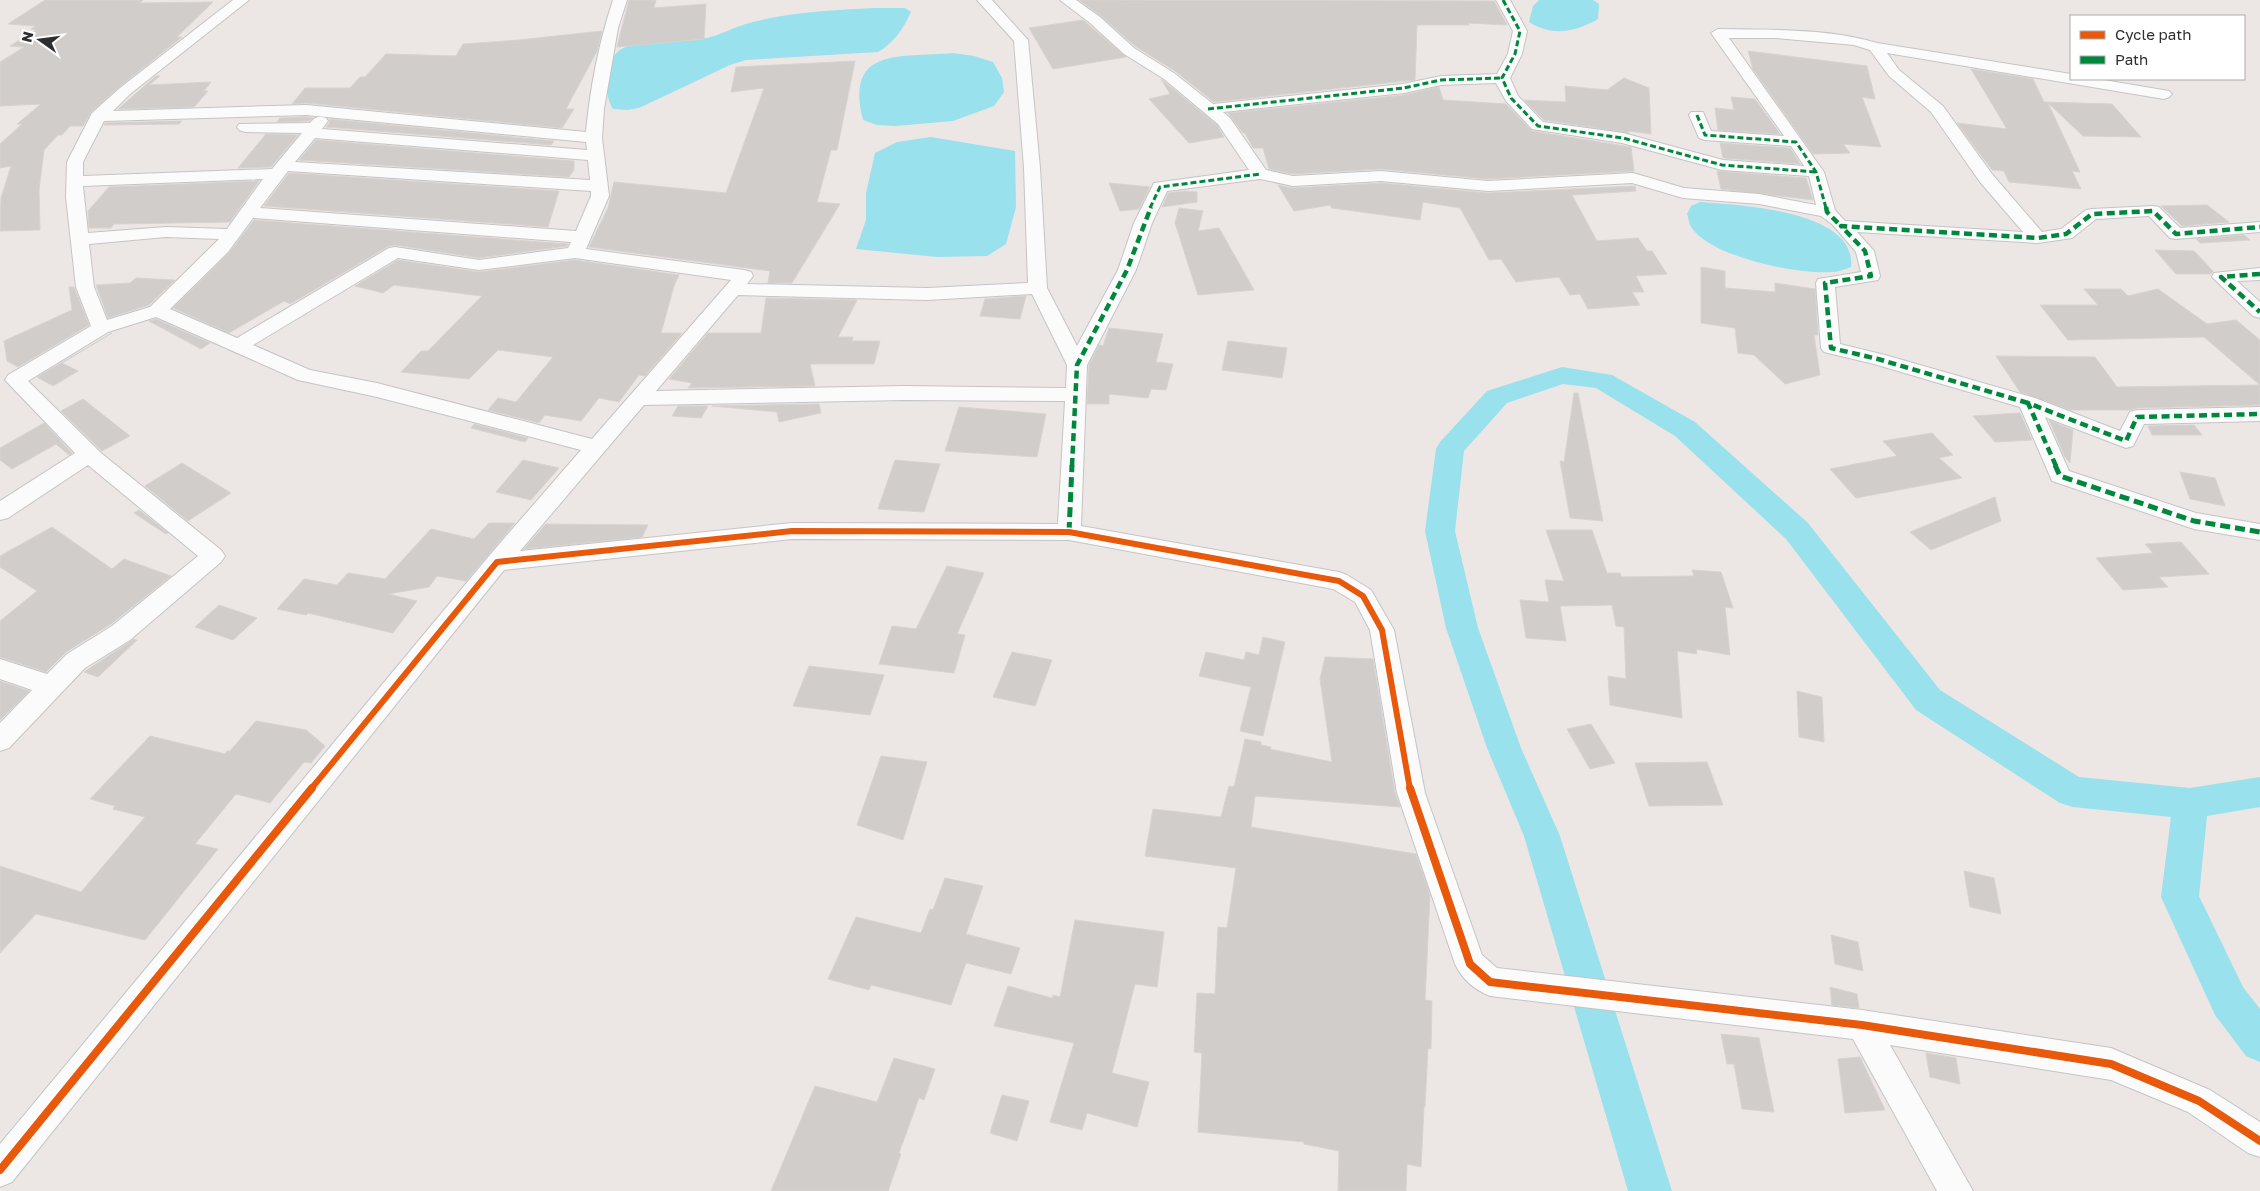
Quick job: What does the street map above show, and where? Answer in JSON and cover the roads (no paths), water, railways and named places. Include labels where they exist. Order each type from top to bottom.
[{"type":"street","points":[[101,328],[85,287],[75,181],[75,162],[95,124],[125,91],[242,0]]},
{"type":"street","points":[[579,245],[600,196],[594,147],[596,109],[611,28],[620,0]]},
{"type":"street","points":[[984,0],[1021,40],[1032,168],[1038,288],[1077,365]]},
{"type":"street","points":[[1067,0],[1095,20],[1129,52],[1169,76],[1208,110],[1224,121],[1260,174]]},
{"type":"street","points":[[1502,78],[1515,54],[1520,31],[1514,16],[1503,0]]},
{"type":"street","points":[[2070,79],[1874,47],[1856,41],[1776,34],[1718,33],[1816,172],[1827,212],[1865,251],[1871,276],[1825,283],[1831,348],[1878,359],[2028,403],[2126,441],[2137,417],[2260,414]]},
{"type":"street","points":[[1874,47],[1894,73],[1937,109],[1986,178],[2038,238]]},
{"type":"street","points":[[1208,110],[1391,89],[1436,80],[1502,78]]},
{"type":"street","points":[[1502,78],[1511,98],[1538,126],[1623,138],[1722,165],[1816,172]]},
{"type":"street","points":[[2078,80],[2164,94]]},
{"type":"street","points":[[95,124],[306,110],[415,122],[594,147]]},
{"type":"street","points":[[0,740],[76,661],[121,633],[213,556],[89,454],[16,380],[101,328],[157,311],[222,248],[280,170],[329,112]]},
{"type":"street","points":[[1697,114],[1705,135],[1796,142]]},
{"type":"street","points":[[95,124],[313,130],[594,147]]},
{"type":"street","points":[[75,181],[280,170],[599,186]]},
{"type":"street","points":[[1069,532],[1077,365],[1127,270],[1143,223],[1160,188],[1260,174],[1293,181],[1381,176],[1488,186],[1633,178],[1683,193],[1759,200],[1827,212]]},
{"type":"street","points":[[0,1170],[497,562],[744,276],[579,245],[248,212]]},
{"type":"street","points":[[1841,226],[2038,238],[2066,234],[2092,214],[2153,212],[2176,234],[2260,227]]},
{"type":"street","points":[[80,239],[166,232],[232,234]]},
{"type":"street","points":[[238,346],[395,252],[479,265],[579,245]]},
{"type":"street","points":[[2260,274],[2221,277],[2260,312]]},
{"type":"street","points":[[732,289],[927,294],[1038,288]]},
{"type":"street","points":[[157,311],[304,375],[377,390],[596,447]]},
{"type":"street","points":[[638,398],[904,393],[1076,395]]},
{"type":"street","points":[[2028,403],[2060,476],[2194,521],[2260,532]]},
{"type":"street","points":[[0,512],[89,454]]},
{"type":"street","points":[[497,562],[792,531],[1069,532],[1339,581],[1363,596],[1382,630],[1411,793],[1470,964],[1490,982],[1862,1024],[2111,1064],[2199,1101],[2260,1141]]},
{"type":"street","points":[[0,669],[52,686]]},
{"type":"street","points":[[1862,1024],[1956,1191]]},
{"type":"water","points":[[1539,0],[1593,0],[1599,4],[1598,19],[1572,30],[1547,30],[1529,22],[1533,6]]},
{"type":"water","points":[[874,8],[905,8],[911,12],[898,35],[878,52],[746,60],[730,65],[639,108],[627,110],[613,109],[610,103],[607,87],[608,70],[615,55],[626,47],[647,43],[702,39],[746,24],[783,16]]},
{"type":"water","points":[[953,53],[974,56],[993,62],[1002,78],[1004,92],[994,106],[953,121],[895,126],[877,125],[863,120],[860,96],[862,79],[870,68],[881,61],[896,57]]},
{"type":"water","points":[[931,137],[1015,151],[1016,207],[1006,244],[987,256],[937,257],[856,249],[866,220],[866,193],[875,153],[897,142]]},
{"type":"water","points":[[1700,202],[1766,209],[1792,214],[1816,222],[1835,233],[1848,248],[1851,267],[1835,272],[1818,272],[1777,267],[1734,255],[1700,236],[1690,225],[1687,214],[1691,206]]},
{"type":"waterway","points":[[1650,1191],[1542,836],[1504,748],[1462,628],[1440,531],[1450,449],[1497,397],[1562,375],[1603,381],[1685,429],[1797,531],[1928,700],[2073,792],[2190,803]]},
{"type":"waterway","points":[[2190,803],[2260,792]]},
{"type":"waterway","points":[[2190,803],[2180,897],[2229,1001],[2260,1042]]}]
